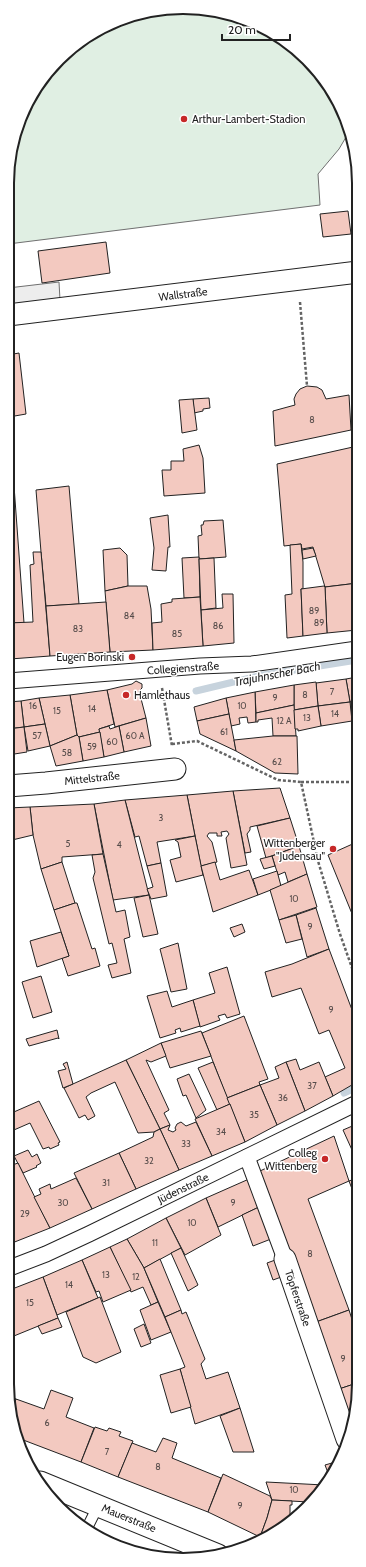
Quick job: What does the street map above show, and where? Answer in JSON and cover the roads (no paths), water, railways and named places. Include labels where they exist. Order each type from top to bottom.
[{"type":"street","name":"Wallstraße","points":[[14,314],[352,273]]},
{"type":"street","name":"Collegienstraße","points":[[14,681],[158,669],[252,664],[352,650]]},
{"type":"street","name":"Mittelstraße","points":[[14,786],[175,769]]},
{"type":"street","name":"Jüdenstraße","points":[[14,1266],[46,1254],[89,1234],[352,1106]]},
{"type":"street","name":"Töpferstraße","points":[[247,1157],[345,1432]]},
{"type":"street","name":"Mauerstraße","points":[[48,1485],[209,1551]]},
{"type":"lane","points":[[89,1525],[98,1506]]},
{"type":"waterway","name":"Trajuhnscher Bach","points":[[196,691],[263,675],[352,661]]},
{"type":"waterway","points":[[344,1093],[352,1089]]},
{"type":"place","name":"Arthur-Lambert-Stadion","points":[[184,119]]},
{"type":"place","name":"Eugen Borinski","points":[[132,657]]},
{"type":"place","name":"Hamlethaus","points":[[126,695]]},
{"type":"place","name":"Wittenberger \"Judensau\"","points":[[333,849]]},
{"type":"place","name":"Colleg Wittenberg","points":[[325,1159]]}]
